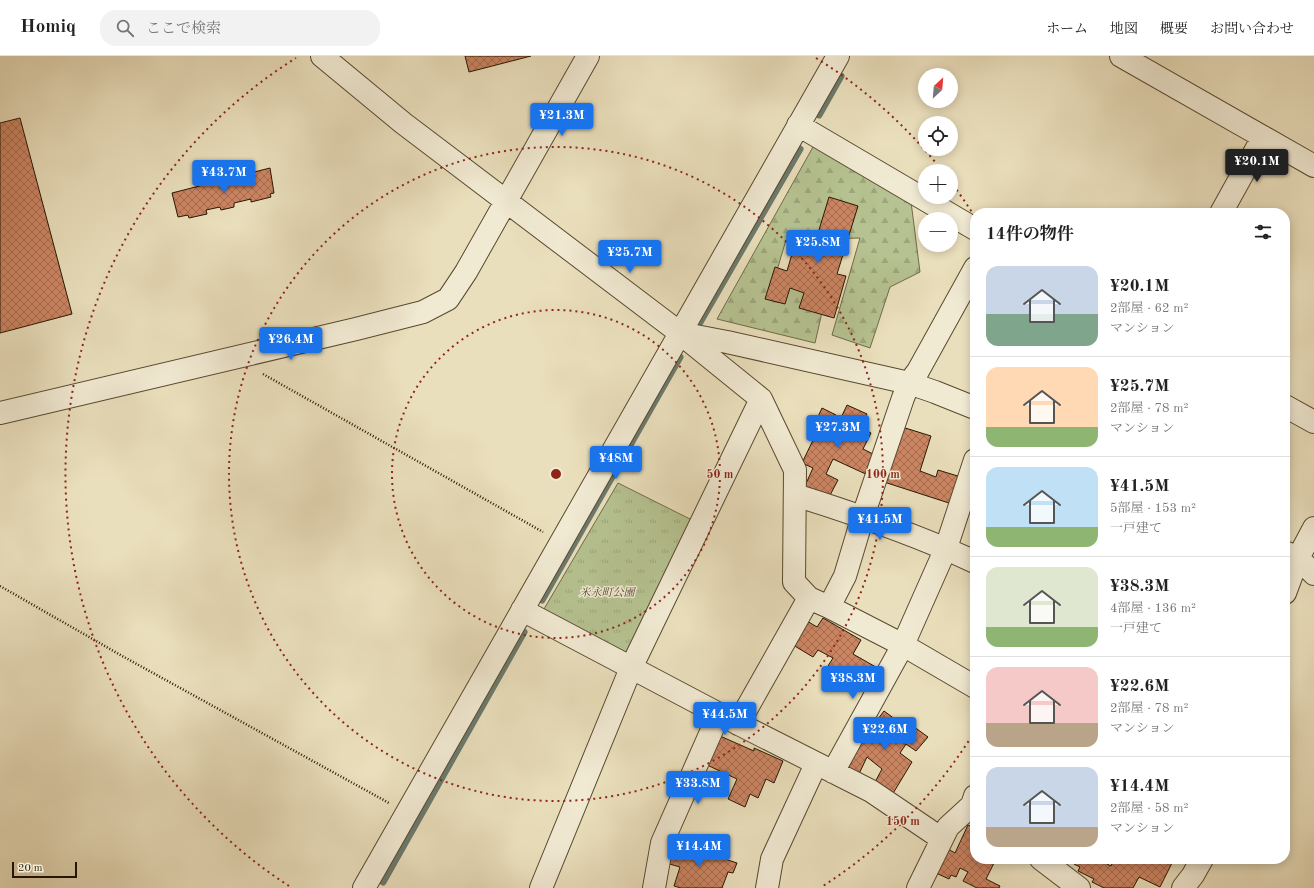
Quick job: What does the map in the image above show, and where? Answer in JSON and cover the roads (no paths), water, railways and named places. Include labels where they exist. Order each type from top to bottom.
[{"type":"street","points":[[322,56],[403,123],[680,333],[761,399],[795,470],[794,582],[808,598],[829,607],[903,645],[970,684]]},
{"type":"street","points":[[0,413],[423,312],[448,299],[466,272],[588,56]]},
{"type":"street","points":[[364,888],[838,56]]},
{"type":"street","points":[[1121,56],[1314,166]]},
{"type":"street","points":[[798,125],[970,226]]},
{"type":"street","points":[[1224,208],[1263,137]]},
{"type":"street","points":[[829,607],[845,576],[863,516],[909,383],[918,371],[970,277]]},
{"type":"street","points":[[680,333],[727,342],[909,383],[970,406]]},
{"type":"street","points":[[541,888],[631,668],[761,399]]},
{"type":"street","points":[[1290,409],[1314,422]]},
{"type":"street","points":[[767,888],[772,859],[824,768],[903,645],[946,548],[970,475]]},
{"type":"street","points":[[795,494],[863,516],[946,548],[970,560]]},
{"type":"street","points":[[1290,566],[1292,555],[1314,528]]},
{"type":"street","points":[[1292,555],[1314,574]]},
{"type":"street","points":[[738,724],[808,598]]},
{"type":"street","points":[[522,610],[738,724],[871,792],[942,839]]},
{"type":"street","points":[[654,888],[662,843],[719,714]]},
{"type":"street","points":[[918,888],[948,827],[970,807]]},
{"type":"street","points":[[1051,864],[1070,874]]},
{"type":"street","points":[[1183,888],[1199,864]]},
{"type":"waterway","points":[[819,115],[841,76]]},
{"type":"waterway","points":[[699,324],[800,149]]},
{"type":"waterway","points":[[542,600],[680,357]]},
{"type":"waterway","points":[[383,882],[524,632]]},
{"type":"park label","name":"米永町公園","points":[[607,592]]}]
